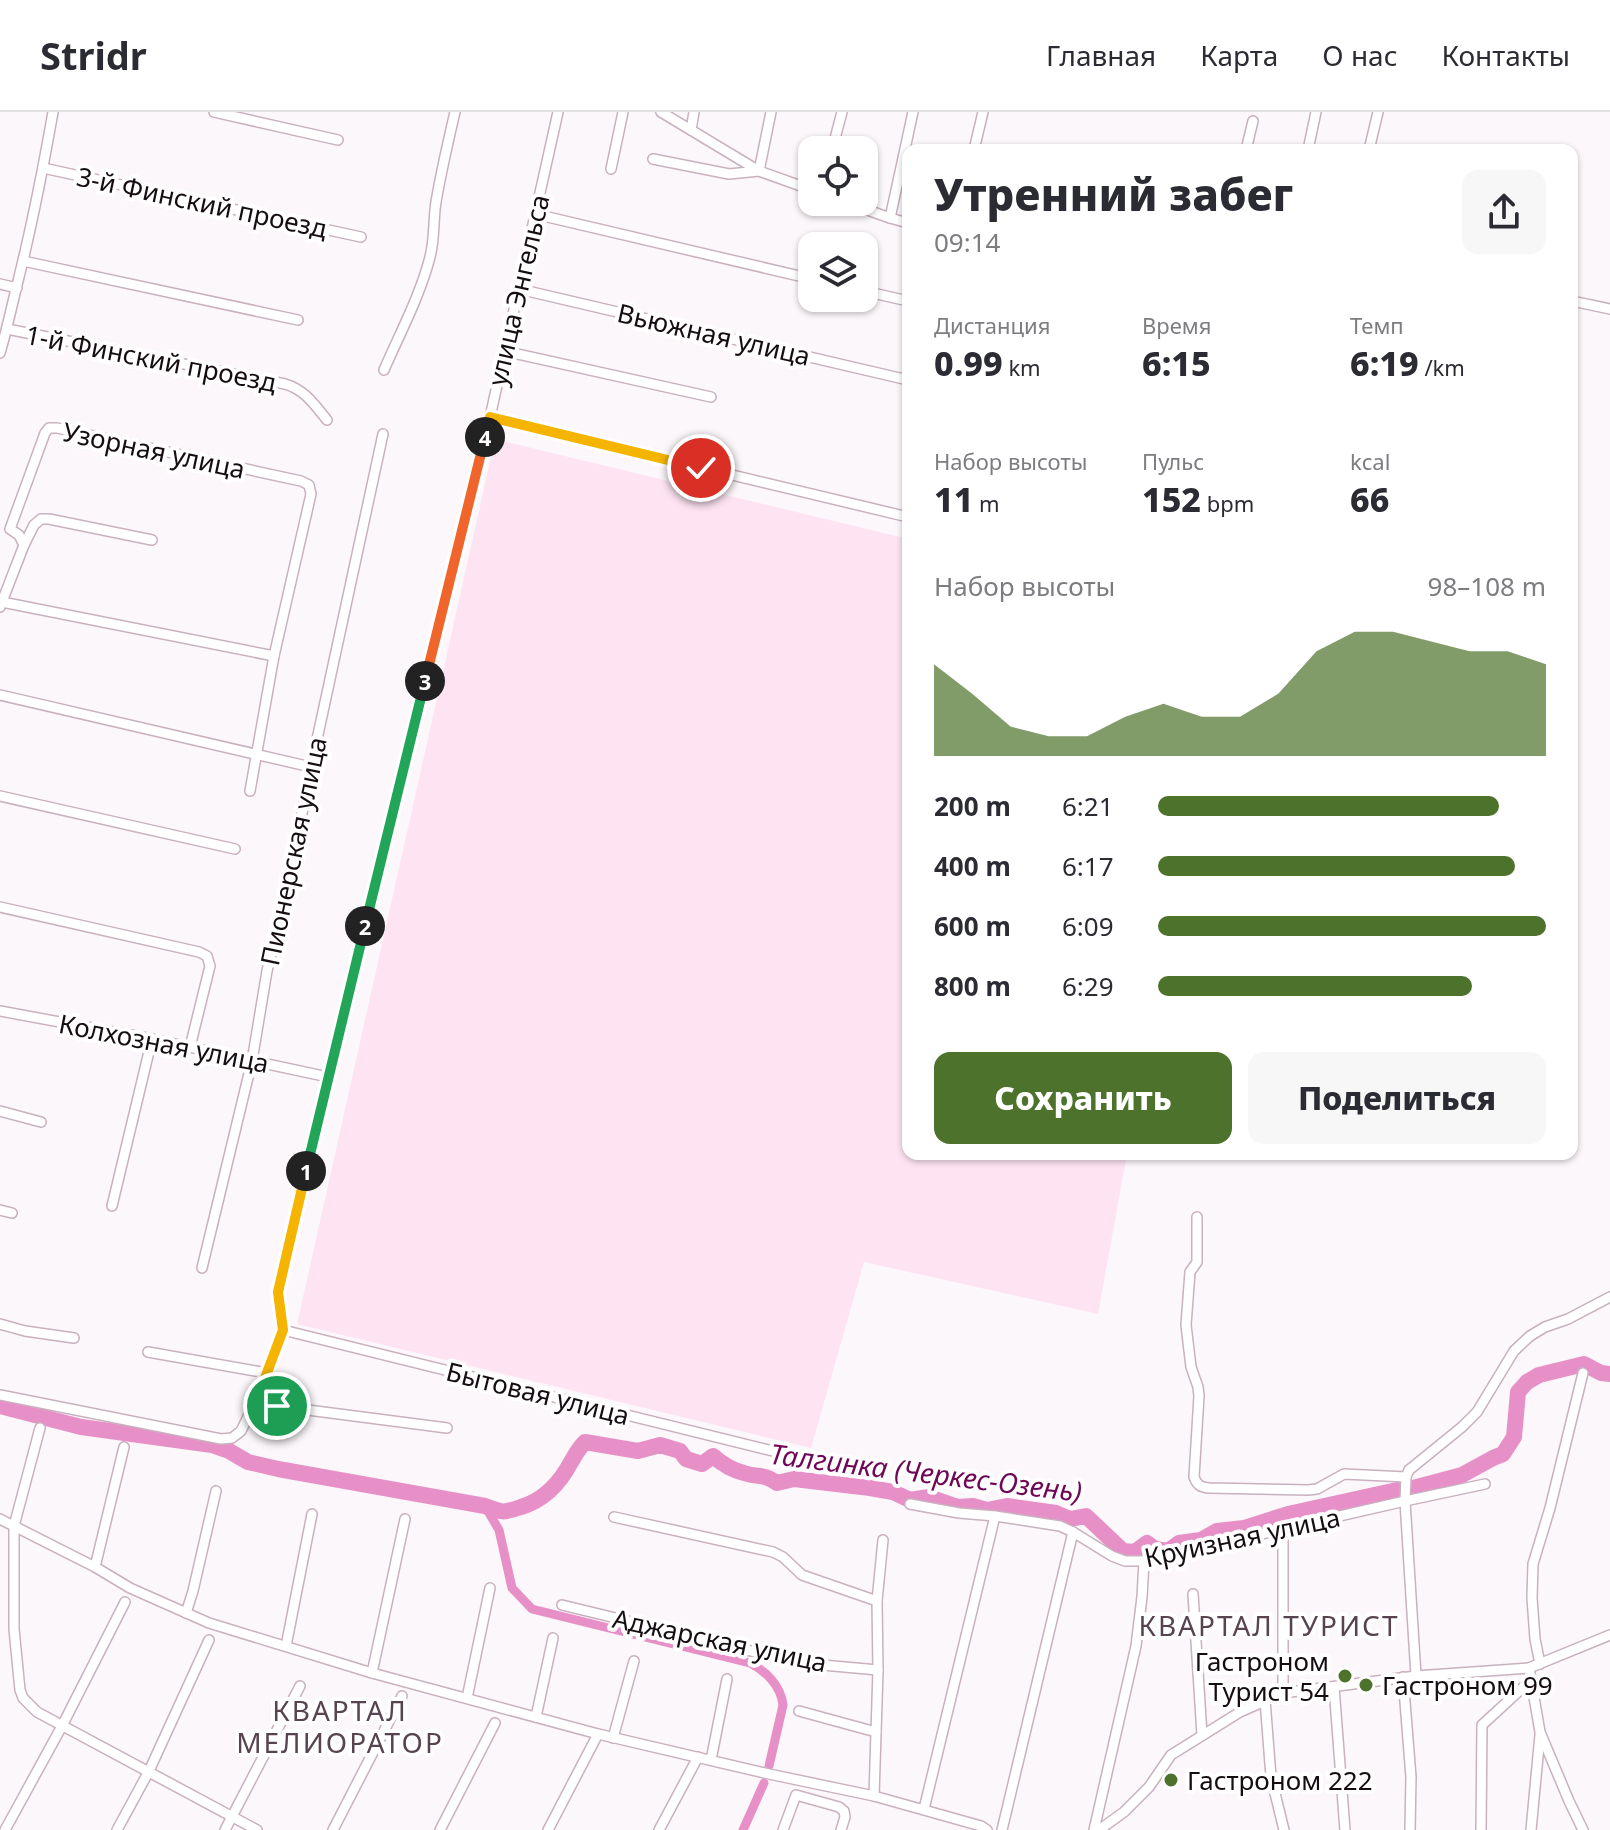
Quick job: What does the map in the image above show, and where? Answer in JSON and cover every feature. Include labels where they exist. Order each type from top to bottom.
[{"type":"street","points":[[0,353],[23,261],[53,112]]},
{"type":"street","points":[[214,112],[338,140]]},
{"type":"street","points":[[384,370],[419,292],[430,257],[435,206],[455,112]]},
{"type":"street","name":"улица Энгельса","points":[[0,1395],[221,1439],[232,1438],[241,1431],[259,1394],[283,1330],[278,1292],[490,417],[558,112]]},
{"type":"street","points":[[611,169],[623,112]]},
{"type":"street","points":[[661,112],[759,171],[798,185]]},
{"type":"street","points":[[691,130],[694,112]]},
{"type":"street","points":[[759,171],[771,112]]},
{"type":"street","points":[[836,136],[842,112]]},
{"type":"street","points":[[906,144],[913,112]]},
{"type":"street","points":[[975,144],[983,112]]},
{"type":"street","points":[[1309,144],[1316,112]]},
{"type":"street","points":[[1370,144],[1378,112]]},
{"type":"street","points":[[1247,144],[1253,121]]},
{"type":"street","points":[[653,159],[729,174],[759,171]]},
{"type":"street","points":[[890,218],[902,163]]},
{"type":"street","name":"3-й Финский проезд","points":[[43,168],[361,237]]},
{"type":"street","points":[[535,214],[798,276]]},
{"type":"street","points":[[878,214],[902,221]]},
{"type":"street","points":[[23,261],[298,320]]},
{"type":"street","points":[[0,284],[17,288]]},
{"type":"street","name":"Вьюжная улица","points":[[519,289],[902,379]]},
{"type":"street","points":[[878,294],[902,300]]},
{"type":"street","points":[[1578,302],[1610,309]]},
{"type":"street","name":"1-й Финский проезд","points":[[7,329],[296,387],[308,396],[327,420]]},
{"type":"street","points":[[504,351],[711,397]]},
{"type":"street","points":[[490,417],[902,516]]},
{"type":"street","name":"Узорная улица","points":[[24,545],[19,535],[5,527],[49,428],[301,481],[309,485],[311,494],[274,656]]},
{"type":"street","name":"Пионерская улица","points":[[202,1268],[252,1061],[267,971],[383,434]]},
{"type":"street","points":[[152,540],[41,519],[34,525],[24,545],[1,604],[274,656],[250,791]]},
{"type":"street","points":[[0,695],[311,767]]},
{"type":"street","points":[[0,796],[235,849]]},
{"type":"street","points":[[0,907],[207,956],[210,966],[190,1047]]},
{"type":"street","name":"Колхозная улица","points":[[0,1011],[152,1039],[328,1077]]},
{"type":"street","points":[[112,1206],[152,1039]]},
{"type":"street","points":[[0,1111],[41,1122]]},
{"type":"street","points":[[0,1210],[12,1213]]},
{"type":"street","points":[[1197,1217],[1197,1262],[1190,1272],[1186,1325],[1191,1367],[1199,1396],[1196,1483],[1209,1488],[1308,1490],[1317,1489],[1344,1474],[1406,1477]]},
{"type":"street","points":[[1416,1676],[1406,1477],[1415,1464],[1477,1412],[1514,1351],[1530,1336],[1610,1297]]},
{"type":"street","points":[[0,1324],[74,1338]]},
{"type":"street","name":"Бытовая улица","points":[[283,1330],[793,1456]]},
{"type":"street","points":[[148,1352],[267,1373]]},
{"type":"street","points":[[1540,1664],[1532,1598],[1533,1564],[1583,1373]]},
{"type":"street","points":[[259,1394],[277,1406],[447,1428]]},
{"type":"street","points":[[40,1428],[14,1526],[14,1629],[23,1698],[37,1712],[257,1830]]},
{"type":"street","points":[[95,1567],[124,1447]]},
{"type":"street","name":"Круизная улица","points":[[910,1504],[1060,1526],[1112,1556],[1125,1561],[1144,1561],[1485,1484]]},
{"type":"street","points":[[186,1613],[216,1491]]},
{"type":"street","points":[[286,1646],[312,1514]]},
{"type":"street","points":[[924,1809],[995,1516]]},
{"type":"street","points":[[614,1517],[773,1552],[802,1575],[877,1601]]},
{"type":"street","points":[[0,1519],[130,1588],[209,1623],[372,1673],[613,1738],[874,1796],[987,1830]]},
{"type":"street","points":[[372,1673],[405,1519]]},
{"type":"street","points":[[1283,1529],[1283,1693]]},
{"type":"street","points":[[1002,1830],[1073,1532]]},
{"type":"street","points":[[874,1796],[877,1601],[883,1540]]},
{"type":"street","points":[[1096,1830],[1136,1646],[1144,1561]]},
{"type":"street","points":[[467,1698],[490,1588]]},
{"type":"street","points":[[1193,1594],[1202,1735]]},
{"type":"street","points":[[5,1830],[125,1602]]},
{"type":"street","name":"Аджарская улица","points":[[562,1605],[800,1663],[878,1670]]},
{"type":"street","points":[[1096,1830],[1124,1812],[1149,1787],[1171,1755],[1240,1712],[1283,1693],[1403,1677],[1529,1668],[1610,1635]]},
{"type":"street","points":[[536,1717],[553,1638]]},
{"type":"street","points":[[117,1830],[149,1771],[209,1640]]},
{"type":"street","points":[[613,1738],[634,1661]]},
{"type":"street","points":[[1529,1668],[1540,1732],[1583,1830]]},
{"type":"street","points":[[1403,1677],[1411,1777],[1410,1830]]},
{"type":"street","points":[[711,1760],[727,1679]]},
{"type":"street","points":[[1481,1830],[1482,1725],[1531,1680]]},
{"type":"street","points":[[225,1830],[300,1686]]},
{"type":"street","points":[[1334,1687],[1345,1830]]},
{"type":"street","points":[[333,1830],[402,1696]]},
{"type":"street","points":[[1265,1700],[1271,1777],[1284,1830]]},
{"type":"street","points":[[799,1711],[876,1732]]},
{"type":"street","points":[[440,1830],[495,1723]]},
{"type":"street","points":[[1531,1830],[1540,1732]]},
{"type":"street","points":[[548,1830],[598,1734]]},
{"type":"street","points":[[659,1830],[698,1757]]},
{"type":"street","points":[[783,1830],[801,1781]]},
{"type":"street","points":[[796,1795],[839,1807],[845,1817],[841,1830]]},
{"type":"shaded area","points":[[495,439],[902,538],[902,1160],[1126,1160],[1098,1314],[864,1262],[811,1448],[297,1324]]},
{"type":"waterway","name":"Талгинка (Черкес-Озень)","points":[[1413,1488],[1462,1475],[1503,1454],[1514,1437],[1518,1392],[1539,1375],[1584,1364],[1610,1374]]},
{"type":"waterway","name":"Талгинка (Черкес-Озень)","points":[[0,1406],[81,1427],[212,1445],[248,1462],[278,1469],[503,1511],[529,1504],[550,1490],[585,1442],[638,1451],[660,1445],[680,1451],[686,1459],[702,1464],[713,1456],[735,1470],[777,1483],[794,1479],[893,1492],[910,1500],[929,1497],[958,1507],[973,1506],[987,1510],[1007,1506],[1056,1513],[1070,1519],[1086,1516],[1123,1551],[1135,1552],[1147,1543],[1155,1549],[1168,1551],[1179,1543],[1201,1540],[1217,1531],[1244,1528],[1288,1514],[1397,1490]]},
{"type":"waterway","points":[[485,1506],[499,1530],[512,1588],[532,1609],[750,1663],[762,1670],[776,1685],[783,1705],[769,1766]]},
{"type":"waterway","points":[[743,1830],[764,1783]]},
{"type":"place","name":"Гастроном Турист 54","points":[[1345,1676]]},
{"type":"place","name":"Гастроном 99","points":[[1366,1685]]},
{"type":"place","name":"Гастроном 222","points":[[1171,1780]]},
{"type":"district","name":"КВАРТАЛ ТУРИСТ","points":[[1269,1625]]},
{"type":"district","name":"КВАРТАЛ МЕЛИОРАТОР","points":[[340,1726]]},
{"type":"route","points":[[277,1406],[259,1394],[283,1330],[278,1292],[490,417],[701,468]]}]
